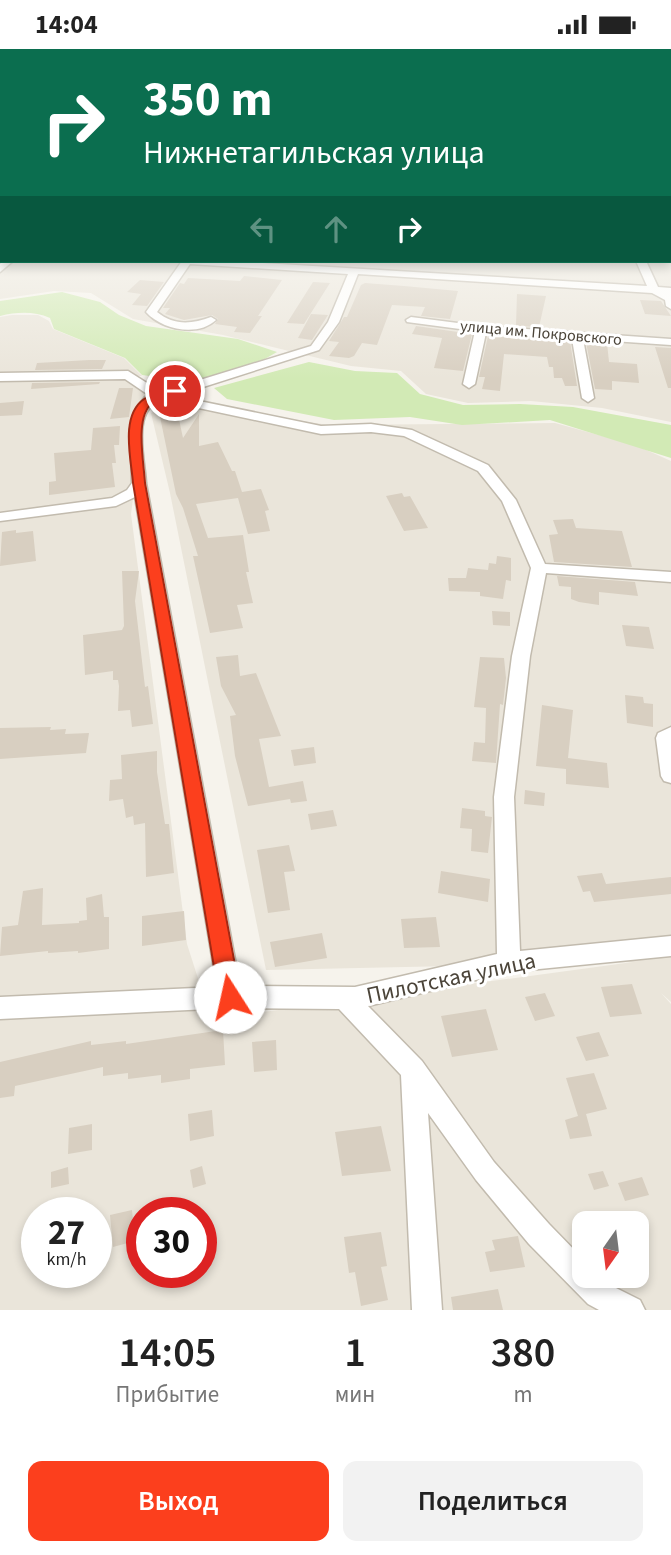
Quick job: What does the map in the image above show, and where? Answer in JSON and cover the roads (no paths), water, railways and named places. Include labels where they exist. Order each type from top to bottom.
[{"type":"street","points":[[187,263],[151,312],[161,321],[174,324],[198,326],[211,320]]},
{"type":"street","points":[[261,263],[297,264],[354,272],[671,291]]},
{"type":"street","points":[[642,263],[654,290],[670,298],[671,306]]},
{"type":"street","points":[[230,997],[139,483],[135,428],[138,411],[149,400],[315,348],[323,341],[354,272]]},
{"type":"street","name":"улица им. Покровского","points":[[411,320],[481,329],[671,342]]},
{"type":"street","points":[[469,384],[481,329]]},
{"type":"street","points":[[577,337],[588,398]]},
{"type":"street","points":[[0,377],[128,375],[159,396],[321,430],[371,428],[407,433],[483,468],[509,501],[539,568],[521,656],[504,797],[509,962]]},
{"type":"street","points":[[0,517],[116,502],[132,493],[139,483]]},
{"type":"street","points":[[539,568],[671,577]]},
{"type":"street","points":[[671,734],[665,738],[671,776]]},
{"type":"street","name":"Пилотская улица","points":[[0,1008],[230,997],[355,997],[509,962],[671,946]]},
{"type":"street","points":[[343,997],[413,1070],[485,1171],[538,1234],[598,1294],[630,1310]]},
{"type":"street","points":[[413,1070],[427,1310]]}]
